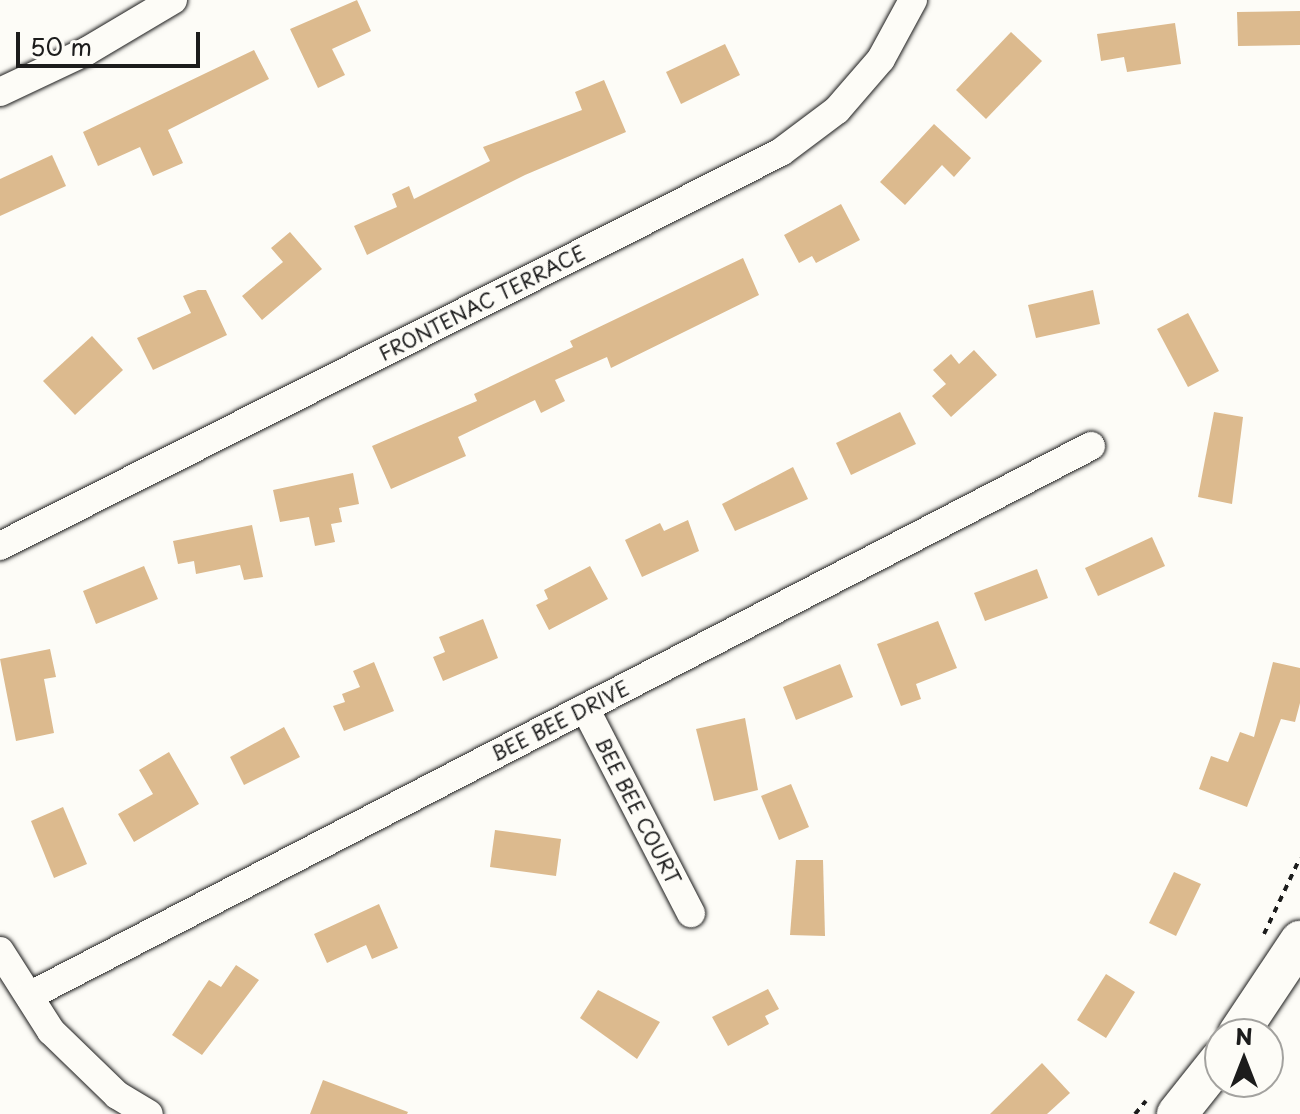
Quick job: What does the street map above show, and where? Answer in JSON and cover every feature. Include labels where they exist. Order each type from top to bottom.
[{"type":"main road","points":[[1248,1018],[1287,955]]},
{"type":"main road","points":[[1167,1101],[1204,1072]]},
{"type":"street","points":[[0,92],[173,0]]},
{"type":"street","name":"FRONTENAC TERRACE","points":[[0,546],[781,152],[837,110],[881,59],[913,0]]},
{"type":"street","name":"BEE BEE DRIVE","points":[[29,996],[1091,446]]},
{"type":"street","name":"BEE BEE COURT","points":[[585,708],[691,913]]},
{"type":"street","points":[[0,951],[51,1031],[117,1095],[149,1114]]},
{"type":"path","points":[[1287,955],[1300,858]]},
{"type":"path","points":[[1135,1114],[1167,1101]]},
{"type":"building","points":[[357,0],[371,31],[332,49],[345,75],[318,88],[290,29]]},
{"type":"building","points":[[1300,11],[1300,45],[1238,46],[1237,12]]},
{"type":"building","points":[[1175,23],[1181,64],[1127,72],[1124,57],[1101,61],[1097,34]]},
{"type":"building","points":[[1011,32],[1042,61],[986,119],[956,90]]},
{"type":"building","points":[[725,44],[740,75],[681,104],[666,72]]},
{"type":"building","points":[[254,50],[269,79],[168,130],[183,163],[153,176],[140,147],[98,166],[83,132]]},
{"type":"building","points":[[604,80],[626,132],[525,175],[367,255],[354,226],[397,207],[392,194],[409,186],[414,199],[490,161],[483,147],[582,110],[575,92]]},
{"type":"building","points":[[934,124],[971,158],[954,177],[942,165],[905,205],[880,182]]},
{"type":"building","points":[[52,155],[66,186],[0,216],[0,179]]},
{"type":"building","points":[[841,204],[860,240],[816,263],[812,256],[799,263],[784,235]]},
{"type":"building","points":[[290,232],[322,269],[262,320],[242,296],[283,262],[271,248]]},
{"type":"building","points":[[743,258],[759,295],[611,368],[607,357],[555,380],[565,401],[541,413],[535,400],[458,437],[466,456],[391,489],[372,446],[477,401],[474,394],[573,347],[570,341]]},
{"type":"building","points":[[206,290],[227,335],[153,370],[137,338],[191,313],[183,296]]},
{"type":"building","points":[[1093,290],[1100,324],[1036,338],[1028,305]]},
{"type":"building","points":[[1188,313],[1219,371],[1188,387],[1157,329]]},
{"type":"building","points":[[92,336],[123,370],[75,415],[43,381]]},
{"type":"building","points":[[974,350],[997,375],[951,417],[932,396],[946,384],[933,370],[951,354],[959,364]]},
{"type":"building","points":[[900,412],[916,444],[851,475],[836,443]]},
{"type":"building","points":[[1214,412],[1243,417],[1232,504],[1198,497]]},
{"type":"building","points":[[793,467],[808,499],[735,531],[722,504]]},
{"type":"building","points":[[353,473],[359,504],[339,508],[342,522],[331,524],[335,542],[315,546],[309,517],[280,522],[273,490]]},
{"type":"building","points":[[688,520],[699,551],[642,577],[625,540],[660,523],[664,531]]},
{"type":"building","points":[[252,525],[263,577],[244,580],[240,565],[196,574],[194,561],[178,564],[173,541]]},
{"type":"building","points":[[1152,537],[1165,566],[1098,596],[1085,568]]},
{"type":"building","points":[[144,566],[158,599],[96,624],[83,591]]},
{"type":"building","points":[[590,566],[608,599],[549,630],[536,605],[548,599],[544,590]]},
{"type":"building","points":[[1037,569],[1048,598],[985,621],[974,593]]},
{"type":"building","points":[[483,619],[498,658],[443,681],[433,657],[445,652],[439,637]]},
{"type":"building","points":[[938,621],[957,668],[916,684],[921,699],[901,706],[877,644]]},
{"type":"building","points":[[50,649],[56,677],[44,679],[54,733],[16,741],[0,659]]},
{"type":"building","points":[[374,662],[394,711],[344,731],[333,706],[345,702],[342,694],[360,687],[353,671]]},
{"type":"building","points":[[1273,662],[1300,668],[1300,703],[1295,722],[1281,719],[1247,807],[1199,789],[1211,756],[1228,762],[1240,732],[1254,737]]},
{"type":"building","points":[[840,664],[853,697],[796,720],[783,687]]},
{"type":"building","points":[[745,718],[758,790],[714,801],[696,729]]},
{"type":"building","points":[[284,727],[300,757],[244,785],[230,757]]},
{"type":"building","points":[[169,752],[199,804],[134,842],[118,814],[153,794],[139,770]]},
{"type":"building","points":[[791,784],[809,827],[779,840],[761,796]]},
{"type":"building","points":[[63,807],[87,864],[54,878],[31,821]]},
{"type":"building","points":[[495,830],[561,839],[556,876],[490,867]]},
{"type":"building","points":[[796,860],[823,860],[825,936],[790,935]]},
{"type":"building","points":[[1174,872],[1201,884],[1176,936],[1149,923]]},
{"type":"building","points":[[379,904],[398,948],[372,959],[366,945],[327,963],[314,934]]},
{"type":"building","points":[[236,965],[259,980],[202,1055],[172,1035],[209,980],[221,987]]},
{"type":"building","points":[[1106,974],[1135,992],[1106,1038],[1077,1020]]},
{"type":"building","points":[[768,989],[779,1009],[765,1016],[769,1024],[728,1046],[712,1017]]},
{"type":"building","points":[[598,990],[660,1022],[637,1059],[580,1018]]},
{"type":"building","points":[[1042,1063],[1070,1093],[1047,1114],[990,1114]]},
{"type":"building","points":[[323,1080],[408,1112],[310,1114]]}]
